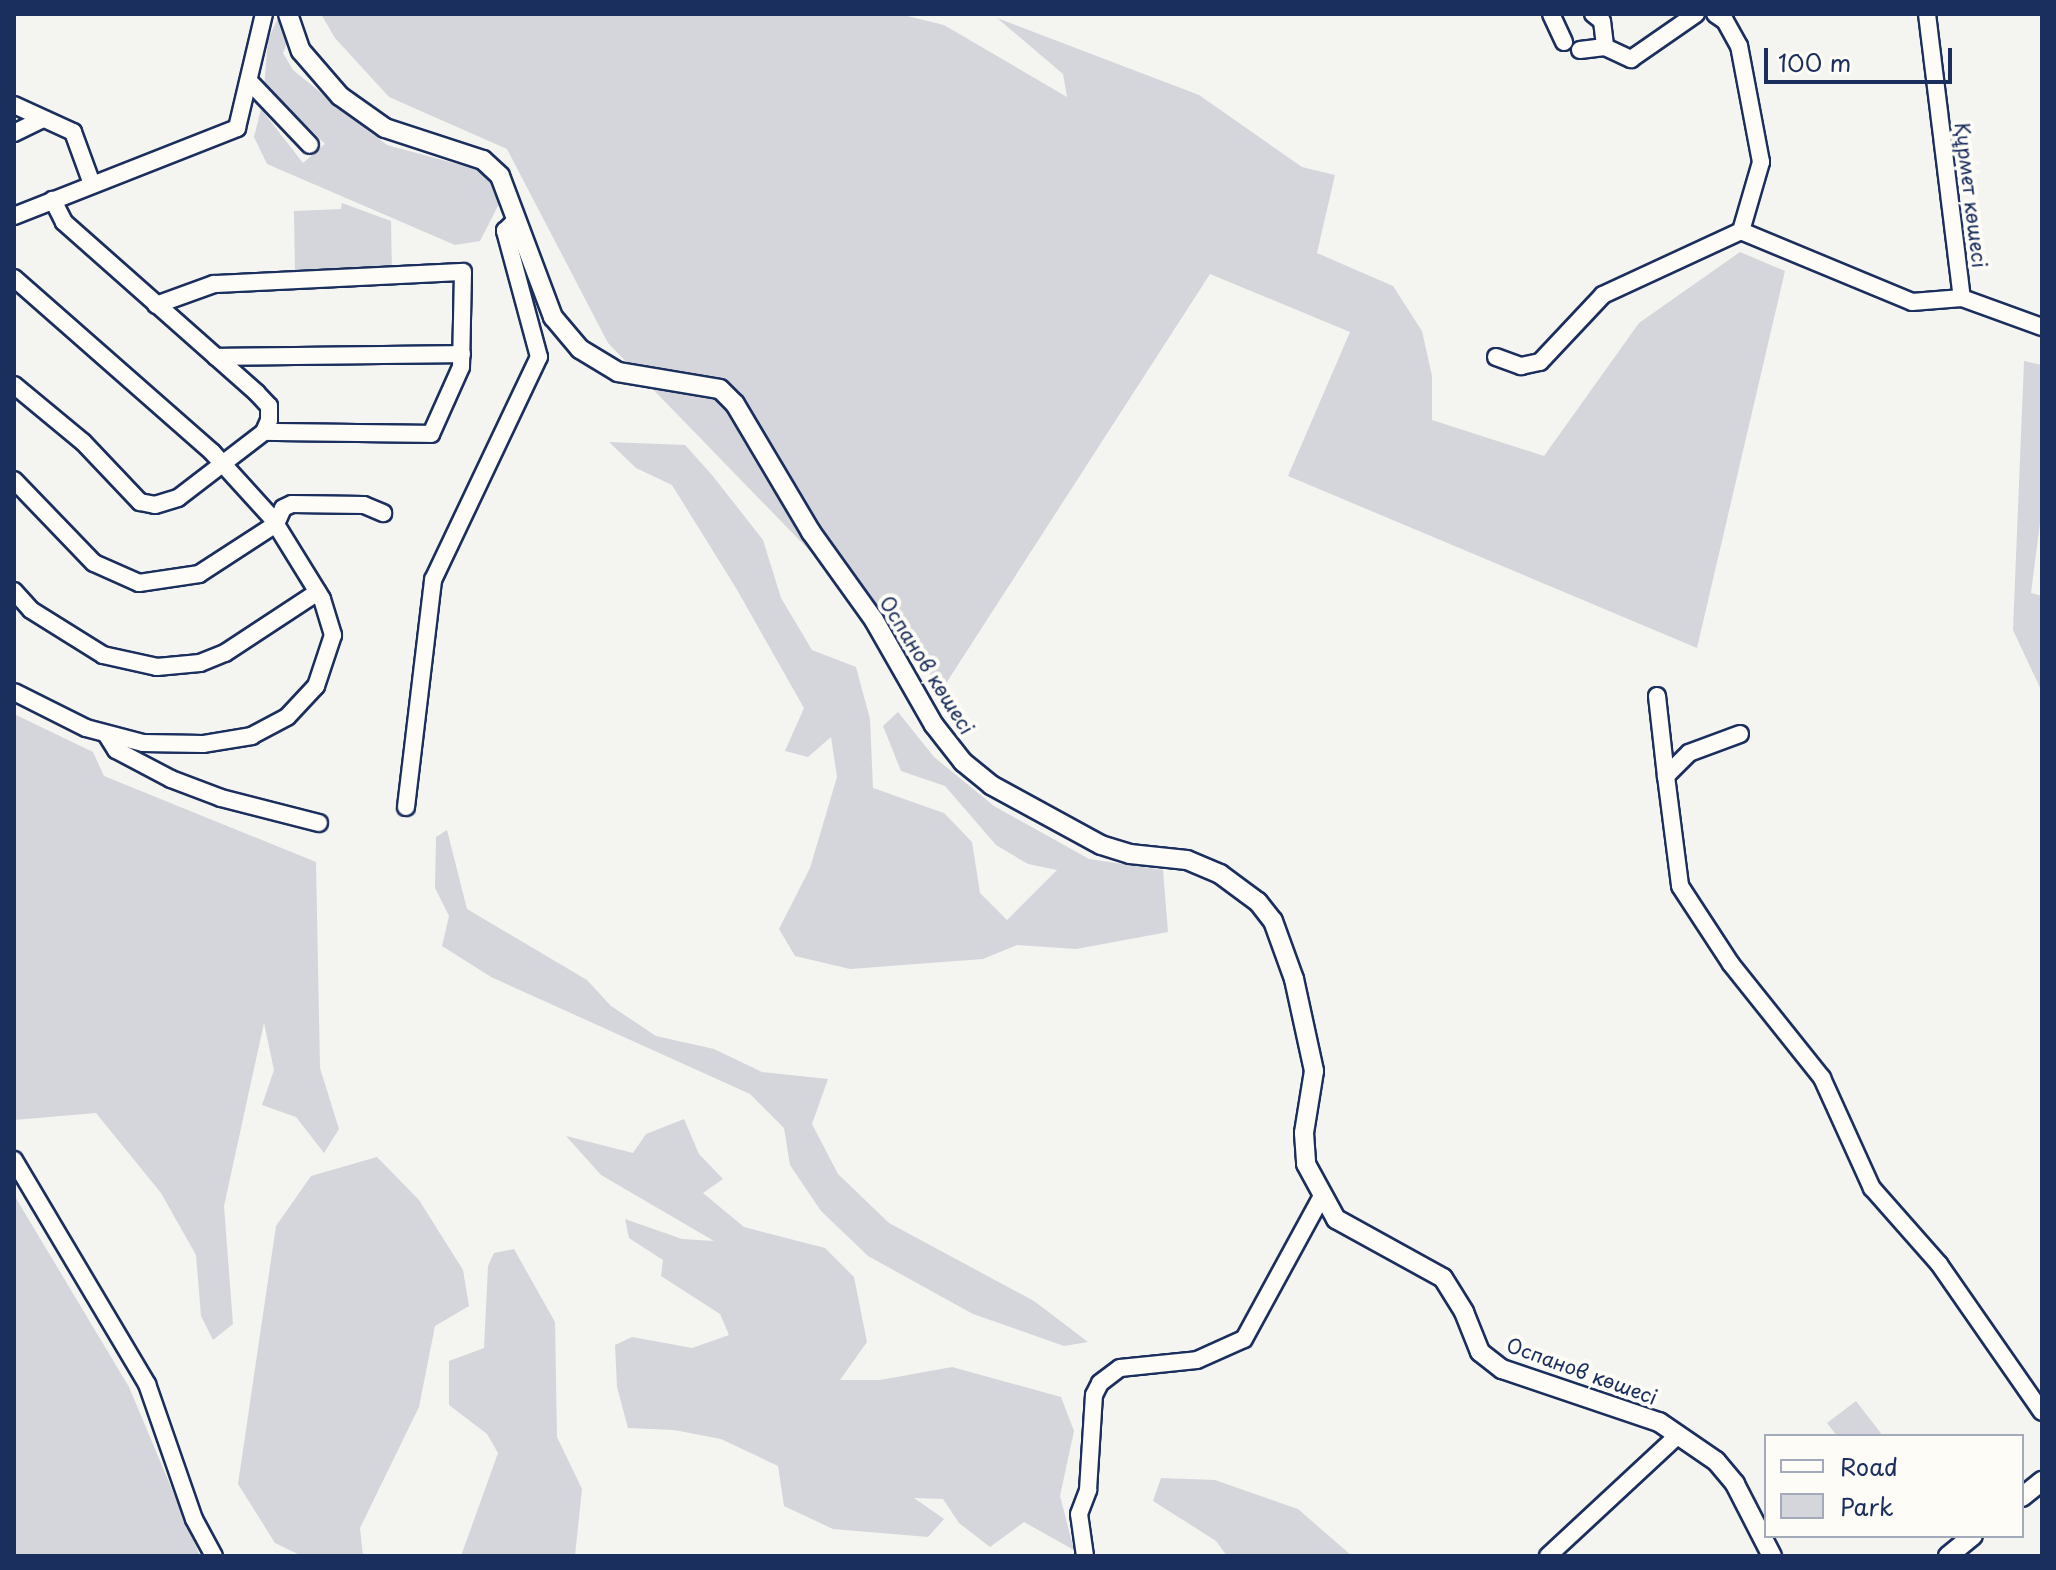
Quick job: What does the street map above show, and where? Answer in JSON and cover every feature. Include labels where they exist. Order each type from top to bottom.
[{"type":"street","points":[[14,216],[237,128],[264,14]]},
{"type":"street","name":"Оспанов көшесі","points":[[288,14],[301,51],[340,96],[385,128],[483,160],[500,176],[553,317],[580,349],[618,372],[720,389],[735,404],[811,532],[874,620],[934,725],[963,762],[991,785],[1101,845],[1130,854],[1187,860],[1220,874],[1258,902],[1273,921],[1294,979],[1314,1071],[1304,1133],[1306,1164],[1336,1219],[1443,1278],[1464,1312],[1480,1352],[1502,1369],[1604,1400],[1678,1435],[1716,1461],[1735,1484],[1772,1556]]},
{"type":"street","points":[[1593,14],[1602,21],[1605,47]]},
{"type":"street","points":[[1580,50],[1605,47],[1631,59],[1696,14]]},
{"type":"street","points":[[1715,14],[1725,21],[1739,46],[1761,162],[1741,231]]},
{"type":"street","name":"Құрмет көшесі","points":[[1927,14],[1962,298],[2042,327]]},
{"type":"street","points":[[1556,15],[1564,42]]},
{"type":"street","points":[[249,81],[310,145]]},
{"type":"street","points":[[14,105],[73,132],[92,184]]},
{"type":"street","points":[[14,133],[43,119]]},
{"type":"street","points":[[53,200],[64,222],[298,432]]},
{"type":"street","points":[[406,807],[433,580],[539,357],[505,231],[516,220]]},
{"type":"street","points":[[1496,357],[1521,366],[1540,362],[1603,295],[1741,231],[1912,302],[1962,298]]},
{"type":"street","points":[[14,385],[83,442],[140,502],[167,504],[264,432],[431,434],[462,354],[463,272],[214,284],[156,305]]},
{"type":"street","points":[[14,278],[222,463],[276,524],[332,621],[328,660],[316,686],[287,717],[252,736],[203,744],[143,743],[106,734],[14,692]]},
{"type":"street","points":[[216,357],[462,354]]},
{"type":"street","points":[[264,432],[269,406]]},
{"type":"street","points":[[14,480],[94,563],[139,583],[199,574],[276,524],[283,508],[292,504],[364,505],[383,513]]},
{"type":"street","points":[[14,591],[31,610],[103,655],[157,667],[200,663],[225,653],[318,592]]},
{"type":"street","points":[[1657,696],[1680,886],[1731,964],[1822,1078],[1872,1188],[1939,1264],[2042,1412]]},
{"type":"street","points":[[106,734],[116,750],[171,779],[221,798],[319,823]]},
{"type":"street","points":[[1666,776],[1689,753],[1740,734]]},
{"type":"street","points":[[14,1160],[147,1384],[194,1519],[214,1556]]},
{"type":"street","points":[[1085,1556],[1079,1514],[1088,1490],[1094,1395],[1100,1383],[1120,1368],[1197,1360],[1244,1339],[1322,1196]]},
{"type":"street","points":[[1548,1556],[1678,1435]]},
{"type":"street","points":[[2024,1495],[2042,1481]]},
{"type":"street","points":[[1948,1556],[1970,1538]]},
{"type":"green space","points":[[280,14],[289,38],[283,53],[293,70],[363,127],[387,145],[479,170],[492,181],[500,202],[480,241],[455,245],[267,164],[254,137],[261,109],[303,163],[325,144],[298,117],[292,122],[264,89],[268,39]]},
{"type":"green space","points":[[321,14],[899,14],[944,25],[1067,97],[1063,74],[997,18],[1199,95],[1302,167],[1335,175],[1317,253],[1393,286],[1422,331],[1432,376],[1432,420],[1544,456],[1639,323],[1740,252],[1785,271],[1697,648],[1288,476],[1350,332],[1210,274],[943,688],[608,343],[507,149],[389,97],[335,38]]},
{"type":"green space","points":[[342,203],[391,221],[392,275],[295,280],[294,211],[341,209]]},
{"type":"green space","points":[[2024,361],[2042,365],[2042,507],[2031,593],[2042,596],[2042,692],[2013,630]]},
{"type":"green space","points":[[609,442],[685,445],[712,475],[763,540],[781,598],[812,650],[856,667],[870,719],[873,788],[944,813],[972,842],[980,893],[1007,920],[1057,870],[1028,864],[996,845],[945,786],[901,771],[883,726],[898,712],[934,757],[994,806],[1089,859],[1163,870],[1168,932],[1076,949],[1017,945],[983,959],[850,969],[795,956],[779,929],[810,868],[837,777],[831,737],[808,757],[785,751],[804,708],[736,588],[672,485],[636,468]]},
{"type":"green space","points":[[14,714],[93,752],[104,776],[316,862],[320,1068],[339,1129],[324,1153],[296,1117],[262,1105],[274,1070],[264,1023],[224,1206],[233,1324],[213,1340],[201,1316],[196,1255],[161,1193],[96,1113],[14,1120]]},
{"type":"green space","points":[[447,830],[467,909],[587,980],[611,1006],[656,1036],[714,1049],[762,1072],[828,1079],[812,1124],[838,1174],[889,1223],[1034,1301],[1088,1342],[1064,1346],[973,1314],[868,1256],[821,1211],[790,1165],[784,1128],[750,1094],[491,977],[442,946],[449,916],[435,888],[436,837]]},
{"type":"green space","points":[[684,1119],[699,1154],[723,1179],[703,1193],[744,1227],[825,1248],[854,1277],[867,1342],[840,1380],[880,1380],[952,1367],[1061,1397],[1074,1431],[1060,1496],[1074,1550],[1024,1522],[990,1547],[959,1523],[943,1499],[914,1498],[944,1519],[928,1537],[833,1529],[784,1506],[778,1466],[721,1439],[674,1430],[628,1428],[617,1387],[615,1345],[632,1337],[692,1348],[729,1335],[720,1314],[661,1276],[663,1260],[629,1238],[625,1219],[682,1239],[714,1241],[601,1175],[566,1136],[633,1153],[646,1134]]},
{"type":"green space","points":[[377,1157],[419,1200],[463,1270],[469,1306],[435,1326],[419,1407],[360,1528],[363,1556],[302,1556],[275,1543],[238,1484],[276,1226],[311,1176]]},
{"type":"green space","points":[[14,1195],[129,1387],[200,1556],[14,1556]]},
{"type":"green space","points":[[514,1249],[555,1322],[557,1437],[582,1489],[575,1556],[461,1556],[498,1453],[487,1434],[449,1405],[449,1361],[484,1348],[488,1266],[494,1253]]},
{"type":"green space","points":[[1856,1401],[1881,1434],[1835,1434],[1827,1423]]},
{"type":"green space","points":[[1161,1478],[1215,1480],[1298,1509],[1352,1556],[1227,1556],[1216,1541],[1153,1501]]}]
